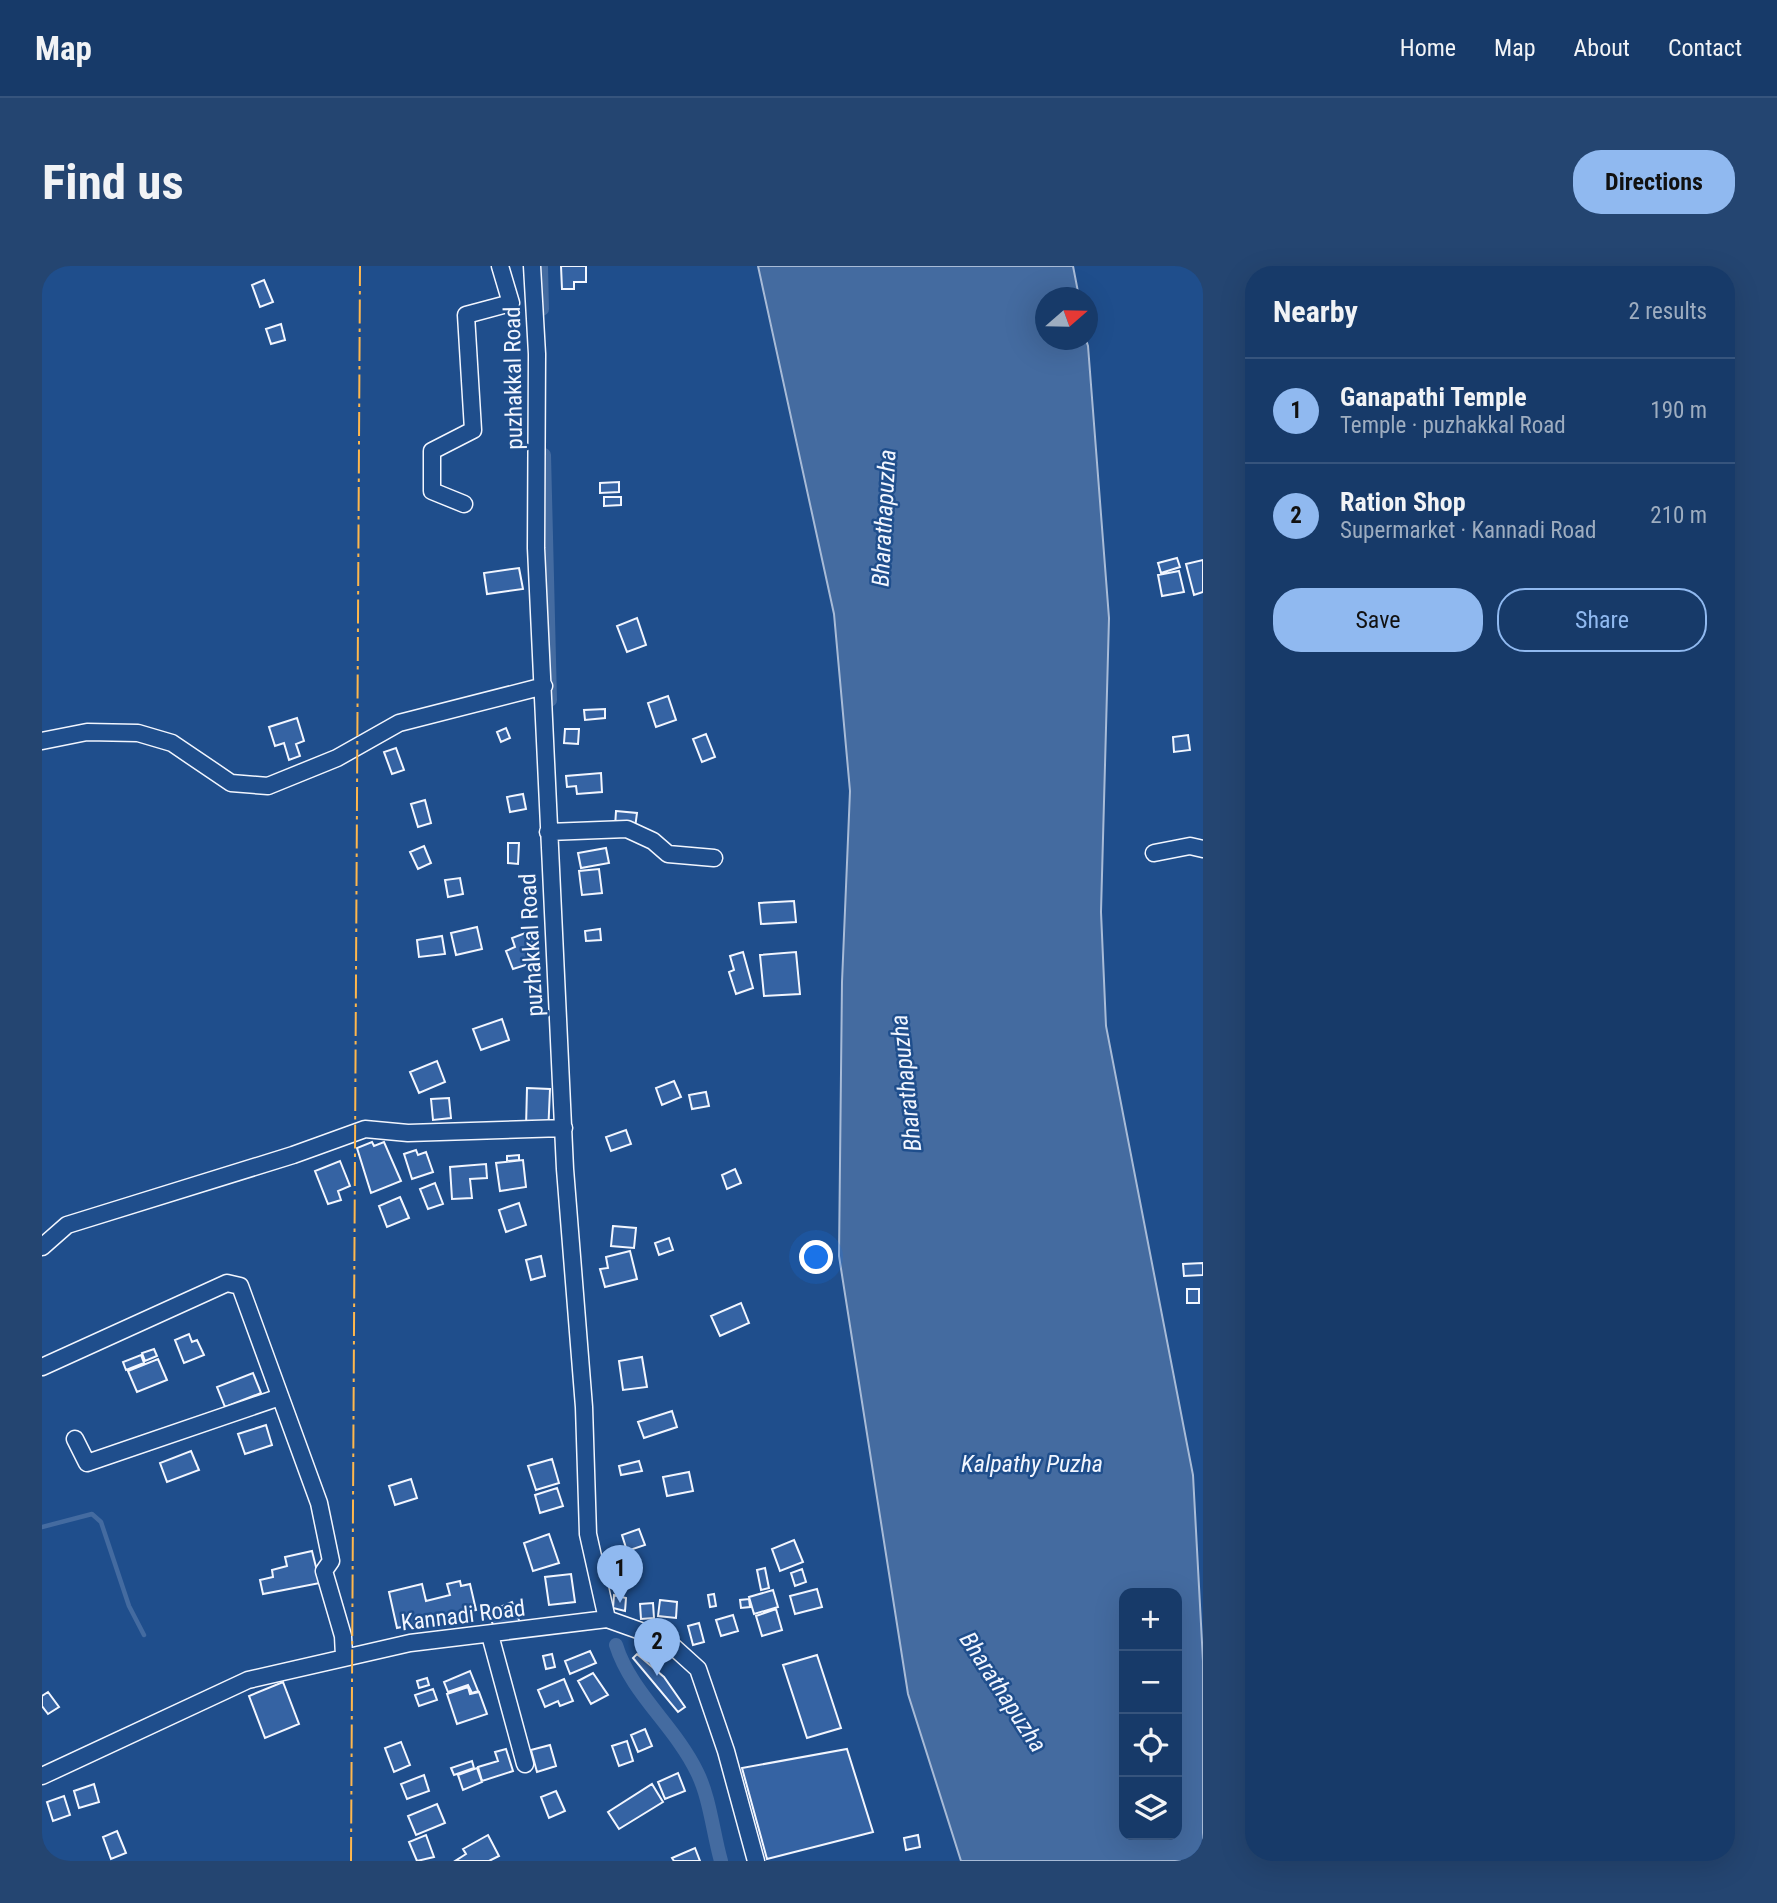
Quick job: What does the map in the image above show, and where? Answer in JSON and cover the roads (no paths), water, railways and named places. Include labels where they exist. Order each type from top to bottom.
[{"type":"street","points":[[464,503],[432,491],[432,451],[473,430],[466,315],[511,303],[500,266]]},
{"type":"street","name":"puzhakkal Road","points":[[532,266],[537,354],[536,548],[564,1128],[584,1407],[587,1534],[607,1619]]},
{"type":"street","points":[[42,741],[87,732],[138,733],[172,743],[231,783],[268,786],[337,758],[399,723],[544,685]]},
{"type":"street","points":[[548,832],[627,829],[653,841],[668,854],[714,858]]},
{"type":"street","points":[[1154,853],[1190,846],[1203,849]]},
{"type":"street","points":[[42,1247],[67,1225],[293,1155],[365,1129],[408,1133],[564,1128]]},
{"type":"street","points":[[42,1367],[227,1283],[240,1286],[319,1503],[331,1561],[324,1571],[343,1636],[344,1656]]},
{"type":"street","points":[[75,1439],[87,1463],[280,1397]]},
{"type":"street","name":"Kannadi Road","points":[[42,1776],[248,1680],[410,1643],[607,1619],[666,1640],[698,1670],[726,1751],[757,1861]]},
{"type":"street","points":[[490,1635],[525,1764]]},
{"type":"water","name":"Kalpathy Puzha","points":[[758,266],[1073,266],[1077,287],[1035,287],[1035,350],[1088,350],[1109,618],[1101,912],[1106,1026],[1193,1475],[1203,1661],[1203,1861],[961,1861],[908,1694],[839,1256],[842,982],[850,791],[834,614]]},
{"type":"waterway","points":[[541,266],[542,309]]},
{"type":"waterway","points":[[544,455],[550,700]]},
{"type":"waterway","points":[[42,1527],[92,1514],[101,1522],[129,1606],[144,1635]]},
{"type":"waterway","points":[[616,1645],[632,1679],[688,1755],[697,1772],[708,1804],[721,1861]]},
{"type":"place","name":"Ganapathi Temple","points":[[620,1603]]},
{"type":"place","name":"Ration Shop","points":[[657,1676]]},
{"type":"water label","name":"Bharathapuzha","points":[[884,518]]},
{"type":"water label","name":"Bharathapuzha","points":[[906,1083]]},
{"type":"water label","name":"Bharathapuzha","points":[[1003,1692]]}]
